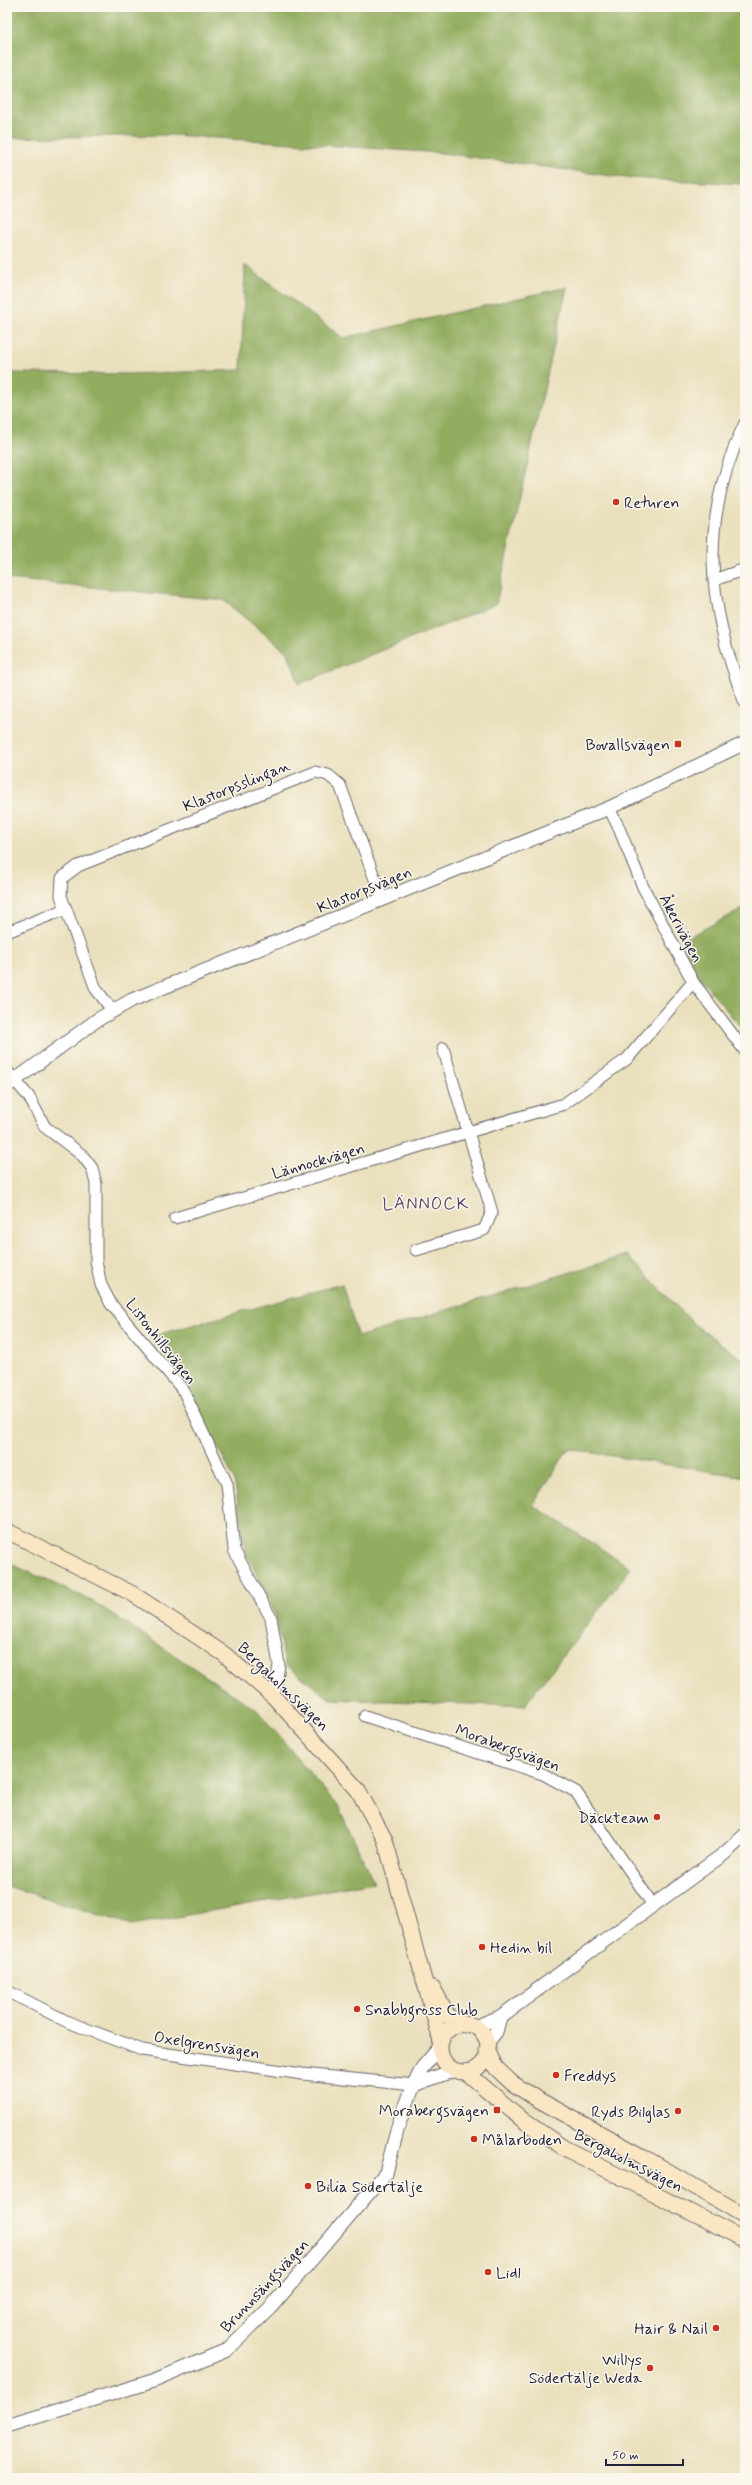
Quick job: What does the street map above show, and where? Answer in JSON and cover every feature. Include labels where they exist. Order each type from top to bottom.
[{"type":"main road","name":"Bergaholmsvägen","points":[[7,1531],[133,1594],[224,1654],[274,1697],[358,1790],[385,1840],[402,1908],[422,1968],[440,2044]]},
{"type":"main road","name":"Bergaholmsvägen","points":[[422,1968],[448,2016],[469,2026]]},
{"type":"main road","points":[[469,2026],[485,2037],[487,2046],[483,2062],[478,2067],[460,2071],[442,2059],[440,2044],[450,2029],[469,2026]]},
{"type":"main road","name":"Bergaholmsvägen","points":[[487,2046],[496,2068],[512,2083],[537,2099],[642,2156],[745,2216]]},
{"type":"main road","name":"Bergaholmsvägen","points":[[460,2071],[524,2121],[564,2148],[745,2240]]},
{"type":"street","points":[[745,423],[724,473],[715,513],[712,558],[716,603],[733,669],[745,703]]},
{"type":"street","points":[[714,580],[745,569]]},
{"type":"street","name":"Klastorpsvägen","points":[[12,1084],[112,1010],[132,1000],[382,898],[503,852],[609,808],[745,743]]},
{"type":"street","name":"Klastorpsslingan","points":[[112,1010],[96,989],[61,896],[62,878],[78,866],[315,772],[328,775],[340,785],[382,898]]},
{"type":"street","name":"Åkerivägen","points":[[609,808],[643,887],[692,982],[745,1051]]},
{"type":"street","points":[[7,932],[66,910]]},
{"type":"street","name":"Lännockvägen","points":[[175,1218],[470,1133],[564,1104],[627,1060],[692,982]]},
{"type":"street","points":[[416,1250],[484,1230],[492,1212],[470,1133],[443,1048]]},
{"type":"street","name":"Listonhillsvägen","points":[[7,1071],[12,1084],[29,1097],[45,1127],[82,1154],[92,1168],[96,1184],[96,1261],[101,1285],[112,1304],[183,1390],[227,1484],[234,1550],[270,1618],[279,1665],[274,1697]]},
{"type":"street","name":"Morabergsvägen","points":[[365,1716],[543,1774],[576,1792],[653,1905]]},
{"type":"street","points":[[469,2026],[500,2017],[725,1853],[745,1835]]},
{"type":"street","name":"Oxelgrensvägen","points":[[7,1991],[68,2022],[142,2050],[302,2074],[414,2085]]},
{"type":"street","points":[[487,2046],[496,2032],[500,2017]]},
{"type":"street","name":"Brunnsängsvägen","points":[[7,2426],[156,2380],[227,2350],[270,2308],[386,2173],[399,2123],[414,2085],[422,2068],[440,2044]]},
{"type":"street","points":[[414,2085],[460,2071]]},
{"type":"green space","points":[[7,7],[745,7],[745,184],[626,178],[442,153],[172,135],[7,138]]},
{"type":"green space","points":[[245,265],[343,338],[567,287],[496,604],[299,684],[288,653],[223,600],[7,579],[7,373],[129,374],[241,370]]},
{"type":"green space","points":[[745,908],[745,1032],[698,976],[682,940]]},
{"type":"green space","points":[[627,1255],[695,1325],[745,1361],[745,1477],[568,1449],[533,1505],[631,1568],[524,1706],[330,1699],[285,1664],[274,1611],[246,1552],[234,1479],[185,1383],[152,1336],[342,1284],[358,1337]]},
{"type":"green space","points":[[7,1562],[94,1602],[257,1710],[338,1806],[374,1882],[132,1925],[7,1886]]},
{"type":"place","name":"Returen","points":[[616,502]]},
{"type":"place","name":"Bovallsvägen","points":[[678,744]]},
{"type":"place","name":"Däckteam","points":[[657,1817]]},
{"type":"place","name":"Hedin bil","points":[[482,1947]]},
{"type":"place","name":"Snabbgross Club","points":[[357,2009]]},
{"type":"place","name":"Freddys","points":[[556,2075]]},
{"type":"place","name":"Morabergsvägen","points":[[497,2110]]},
{"type":"place","name":"Ryds Bilglas","points":[[678,2111]]},
{"type":"place","name":"Målarboden","points":[[474,2139]]},
{"type":"place","name":"Bilia Södertälje","points":[[308,2186]]},
{"type":"place","name":"Lidl","points":[[488,2272]]},
{"type":"place","name":"Hair & Nail","points":[[716,2328]]},
{"type":"place","name":"Willys Södertälje Weda","points":[[650,2368]]},
{"type":"district","name":"LÄNNOCK","points":[[426,1203]]}]
